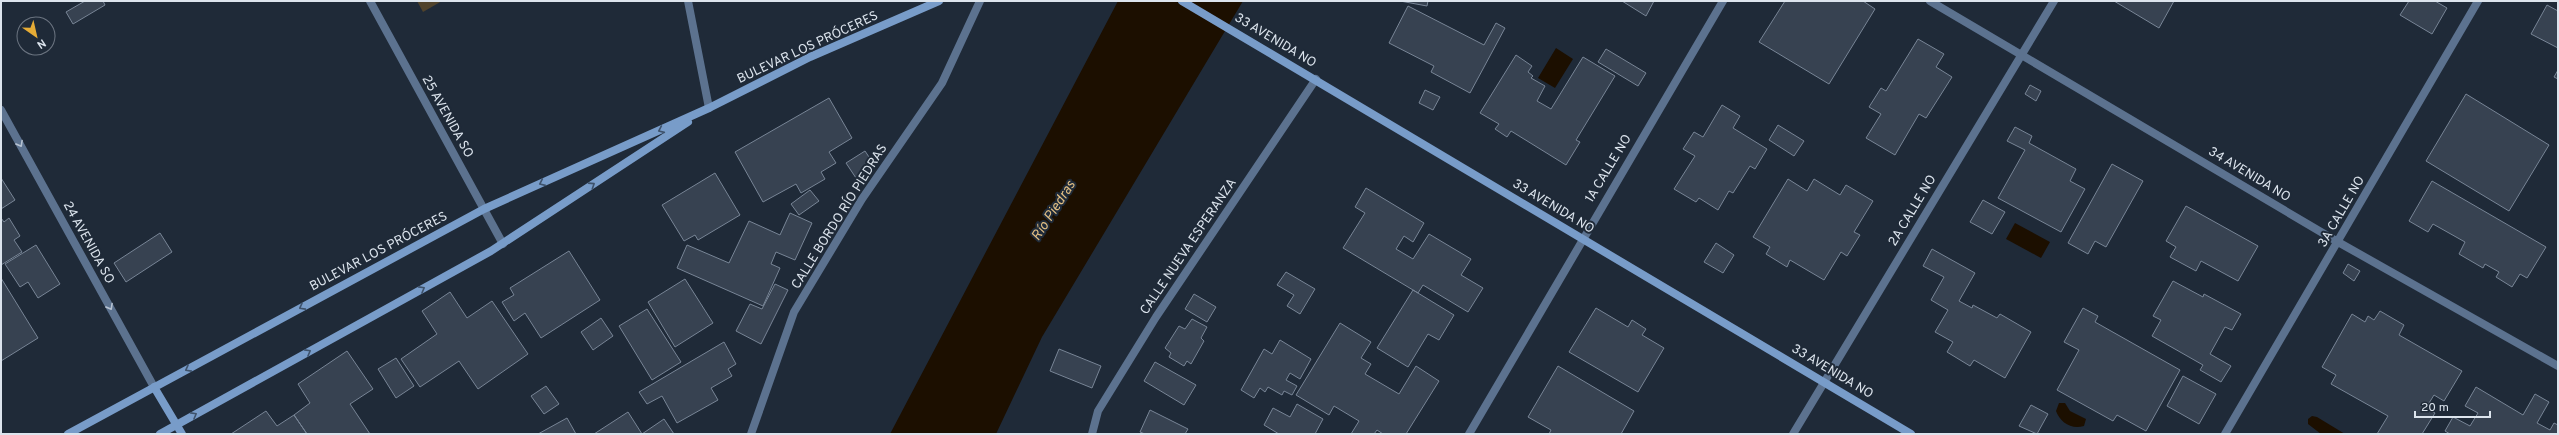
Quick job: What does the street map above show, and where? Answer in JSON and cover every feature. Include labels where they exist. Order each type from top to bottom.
[{"type":"street","name":"25 AVENIDA SO","points":[[370,1],[503,244]]},
{"type":"street","points":[[688,1],[709,108]]},
{"type":"street","name":"BULEVAR LOS PRÓCERES","points":[[68,434],[484,210],[709,108],[810,58],[939,1]]},
{"type":"street","name":"CALLE BORDO RÍO PIEDRAS","points":[[751,434],[794,312],[862,199],[942,83],[980,1]]},
{"type":"street","name":"33 AVENIDA NO","points":[[1182,1],[1240,33],[1912,434]]},
{"type":"street","name":"1A CALLE NO","points":[[1469,434],[1582,238],[1723,1]]},
{"type":"street","name":"34 AVENIDA NO","points":[[1930,1],[2338,242],[2558,366]]},
{"type":"street","name":"2A CALLE NO","points":[[1793,434],[2054,1]]},
{"type":"street","name":"3A CALLE NO","points":[[2225,434],[2478,1]]},
{"type":"street","name":"CALLE NUEVA ESPERANZA","points":[[1092,434],[1098,412],[1156,317],[1316,79]]},
{"type":"street","name":"BULEVAR LOS PRÓCERES","points":[[160,434],[503,244],[709,108]]},
{"type":"street","name":"24 AVENIDA SO","points":[[1,110],[154,387]]},
{"type":"street","points":[[154,387],[182,434]]},
{"type":"shaded area","points":[[417,1],[442,1],[423,12]]},
{"type":"water","name":"Río Piedras","points":[[1118,1],[1243,1],[1042,337],[996,434],[890,434]]},
{"type":"water","points":[[1556,48],[1573,59],[1555,88],[1538,78]]},
{"type":"water","points":[[2015,223],[2050,242],[2041,258],[2006,239]]},
{"type":"water","points":[[2059,403],[2065,403],[2070,411],[2086,419],[2084,426],[2075,427],[2063,422],[2056,411]]},
{"type":"water","points":[[2312,416],[2317,417],[2345,434],[2321,434],[2308,424],[2308,419]]},
{"type":"building","points":[[85,1],[103,1],[105,5],[73,24],[66,12]]},
{"type":"building","points":[[1400,1],[1428,1],[1427,6]]},
{"type":"building","points":[[1622,1],[1654,1],[1646,16]]},
{"type":"building","points":[[1785,1],[1863,1],[1875,9],[1829,84],[1759,42]]},
{"type":"building","points":[[2114,1],[2174,1],[2159,28]]},
{"type":"building","points":[[2409,1],[2435,1],[2447,8],[2432,34],[2400,15]]},
{"type":"building","points":[[2547,5],[2558,11],[2558,48],[2531,34]]},
{"type":"building","points":[[1408,6],[1484,45],[1496,23],[1505,28],[1470,93],[1431,72],[1434,66],[1389,43]]},
{"type":"building","points":[[1918,39],[1944,54],[1936,67],[1952,77],[1926,118],[1919,114],[1895,155],[1866,138],[1881,114],[1869,107],[1881,88],[1886,91]]},
{"type":"building","points":[[1606,49],[1646,73],[1638,86],[1598,62]]},
{"type":"building","points":[[1516,55],[1532,66],[1528,72],[1533,76],[1531,78],[1545,86],[1537,101],[1551,109],[1583,57],[1615,76],[1576,140],[1580,142],[1566,165],[1511,131],[1507,137],[1495,129],[1499,124],[1480,113]]},
{"type":"building","points":[[2558,70],[2558,79],[2554,77]]},
{"type":"building","points":[[2030,85],[2041,91],[2036,101],[2025,94]]},
{"type":"building","points":[[1425,90],[1440,97],[1433,110],[1419,103]]},
{"type":"building","points":[[2466,94],[2549,145],[2509,211],[2426,161]]},
{"type":"building","points":[[829,98],[852,138],[829,152],[836,163],[821,172],[825,179],[801,193],[796,184],[763,202],[735,152]]},
{"type":"building","points":[[1722,105],[1740,116],[1733,128],[1767,149],[1755,169],[1750,166],[1733,193],[1729,191],[1718,210],[1699,198],[1696,202],[1674,189],[1695,156],[1683,149],[1694,132],[1703,137]]},
{"type":"building","points":[[1778,125],[1804,141],[1794,156],[1769,140]]},
{"type":"building","points":[[2015,127],[2032,136],[2029,143],[2076,169],[2070,181],[2085,189],[2061,232],[1998,198],[2025,150],[2007,141]]},
{"type":"building","points":[[865,151],[875,166],[856,178],[846,163]]},
{"type":"building","points":[[2112,164],[2143,181],[2106,247],[2095,241],[2088,254],[2068,243]]},
{"type":"building","points":[[715,173],[740,215],[698,240],[695,235],[684,241],[662,205]]},
{"type":"building","points":[[1,178],[15,200],[1,209]]},
{"type":"building","points":[[1788,179],[1807,191],[1814,179],[1840,195],[1846,185],[1873,201],[1854,232],[1860,235],[1847,256],[1841,252],[1824,280],[1790,260],[1787,267],[1766,254],[1770,247],[1753,237]]},
{"type":"building","points":[[2432,181],[2546,247],[2527,278],[2520,274],[2512,287],[2496,277],[2499,272],[2485,264],[2483,268],[2459,254],[2465,242],[2433,224],[2428,232],[2409,221]]},
{"type":"building","points":[[1366,188],[1424,223],[1413,242],[1404,236],[1396,249],[1413,259],[1429,234],[1471,259],[1461,275],[1483,288],[1468,312],[1423,285],[1418,293],[1343,248],[1365,213],[1355,207]]},
{"type":"building","points":[[810,190],[819,201],[799,215],[791,204]]},
{"type":"building","points":[[1983,200],[2005,212],[1992,234],[1970,222]]},
{"type":"building","points":[[2186,206],[2258,246],[2238,281],[2201,261],[2196,271],[2170,257],[2176,247],[2166,241]]},
{"type":"building","points":[[790,213],[812,223],[795,260],[776,252],[771,264],[780,268],[763,306],[677,268],[687,245],[729,263],[749,221],[780,235]]},
{"type":"building","points":[[1,218],[4,222],[9,218],[20,236],[14,240],[22,252],[1,265]]},
{"type":"building","points":[[160,233],[172,252],[126,282],[114,263]]},
{"type":"building","points":[[1716,243],[1734,255],[1723,273],[1704,262]]},
{"type":"building","points":[[36,245],[60,284],[38,298],[28,282],[20,287],[5,264]]},
{"type":"building","points":[[1932,249],[1975,273],[1959,301],[1972,308],[1973,305],[1997,318],[2000,314],[2031,332],[2005,378],[1974,360],[1970,366],[1947,352],[1953,342],[1935,332],[1948,310],[1931,300],[1944,277],[1923,266]]},
{"type":"building","points":[[569,251],[600,300],[541,338],[525,313],[514,321],[502,302],[514,295],[510,288]]},
{"type":"building","points":[[2348,264],[2360,271],[2354,281],[2343,273]]},
{"type":"building","points":[[1286,272],[1315,289],[1300,314],[1287,306],[1294,295],[1277,285]]},
{"type":"building","points":[[1,278],[38,338],[1,361]]},
{"type":"building","points":[[685,279],[713,323],[675,347],[648,302]]},
{"type":"building","points":[[2173,281],[2203,297],[2204,294],[2241,314],[2232,330],[2225,327],[2210,354],[2231,366],[2221,382],[2200,370],[2203,365],[2152,336],[2161,320],[2153,316]]},
{"type":"building","points":[[775,284],[788,290],[761,344],[736,331],[750,304],[762,309]]},
{"type":"building","points":[[1413,290],[1454,315],[1439,340],[1428,334],[1408,367],[1377,348]]},
{"type":"building","points":[[450,292],[467,318],[492,301],[528,354],[478,389],[459,361],[420,387],[401,359],[437,334],[422,311]]},
{"type":"building","points":[[1194,294],[1216,307],[1207,322],[1185,309]]},
{"type":"building","points":[[1596,308],[1628,327],[1632,320],[1646,329],[1642,335],[1664,348],[1638,392],[1569,352]]},
{"type":"building","points":[[2083,308],[2098,316],[2095,322],[2180,370],[2146,431],[2117,415],[2113,421],[2057,390],[2079,350],[2064,342]]},
{"type":"building","points":[[647,309],[681,362],[652,380],[619,326]]},
{"type":"building","points":[[2380,311],[2404,325],[2399,335],[2462,371],[2444,401],[2434,395],[2426,408],[2435,413],[2422,434],[2377,434],[2388,416],[2331,384],[2336,375],[2322,367],[2352,314],[2365,322],[2368,316],[2374,320]]},
{"type":"building","points":[[601,318],[613,336],[593,350],[581,332]]},
{"type":"building","points":[[1192,319],[1207,327],[1201,338],[1204,341],[1191,364],[1187,361],[1184,366],[1169,357],[1171,353],[1165,348],[1179,326],[1185,329]]},
{"type":"building","points":[[1340,323],[1371,342],[1361,358],[1371,364],[1365,374],[1399,394],[1416,366],[1439,381],[1406,434],[1383,434],[1377,430],[1374,434],[1351,434],[1359,421],[1334,406],[1329,415],[1296,395]]},
{"type":"building","points":[[1280,340],[1311,359],[1300,379],[1290,373],[1286,380],[1297,386],[1292,395],[1284,391],[1282,395],[1268,387],[1265,392],[1260,388],[1254,398],[1241,390],[1264,349],[1272,354]]},
{"type":"building","points":[[724,342],[736,364],[728,369],[732,376],[711,388],[718,400],[677,423],[662,396],[647,404],[639,392]]},
{"type":"building","points":[[1059,349],[1101,366],[1092,388],[1050,371]]},
{"type":"building","points":[[347,351],[373,389],[350,404],[370,434],[307,434],[294,415],[310,403],[298,384]]},
{"type":"building","points":[[396,358],[414,386],[396,398],[378,369]]},
{"type":"building","points":[[1155,362],[1196,385],[1184,405],[1144,381]]},
{"type":"building","points":[[1558,366],[1634,411],[1621,434],[1549,434],[1551,430],[1528,417]]},
{"type":"building","points":[[2183,376],[2216,394],[2199,424],[2167,406]]},
{"type":"building","points":[[546,386],[559,404],[544,414],[531,396]]},
{"type":"building","points":[[2476,387],[2523,415],[2535,394],[2549,402],[2537,423],[2550,430],[2554,423],[2558,425],[2558,434],[2450,434],[2445,431],[2453,417],[2470,426],[2478,413],[2465,406]]},
{"type":"building","points":[[1297,404],[1323,419],[1315,434],[1279,434],[1264,425],[1273,408],[1290,417]]},
{"type":"building","points":[[2031,405],[2048,414],[2037,434],[2019,426]]},
{"type":"building","points":[[1150,410],[1188,429],[1185,434],[1145,434],[1140,432]]},
{"type":"building","points":[[266,411],[277,426],[294,415],[307,434],[231,434]]},
{"type":"building","points":[[628,412],[642,434],[594,434]]},
{"type":"building","points":[[567,418],[576,434],[538,434]]},
{"type":"building","points":[[664,419],[674,434],[642,434]]}]
